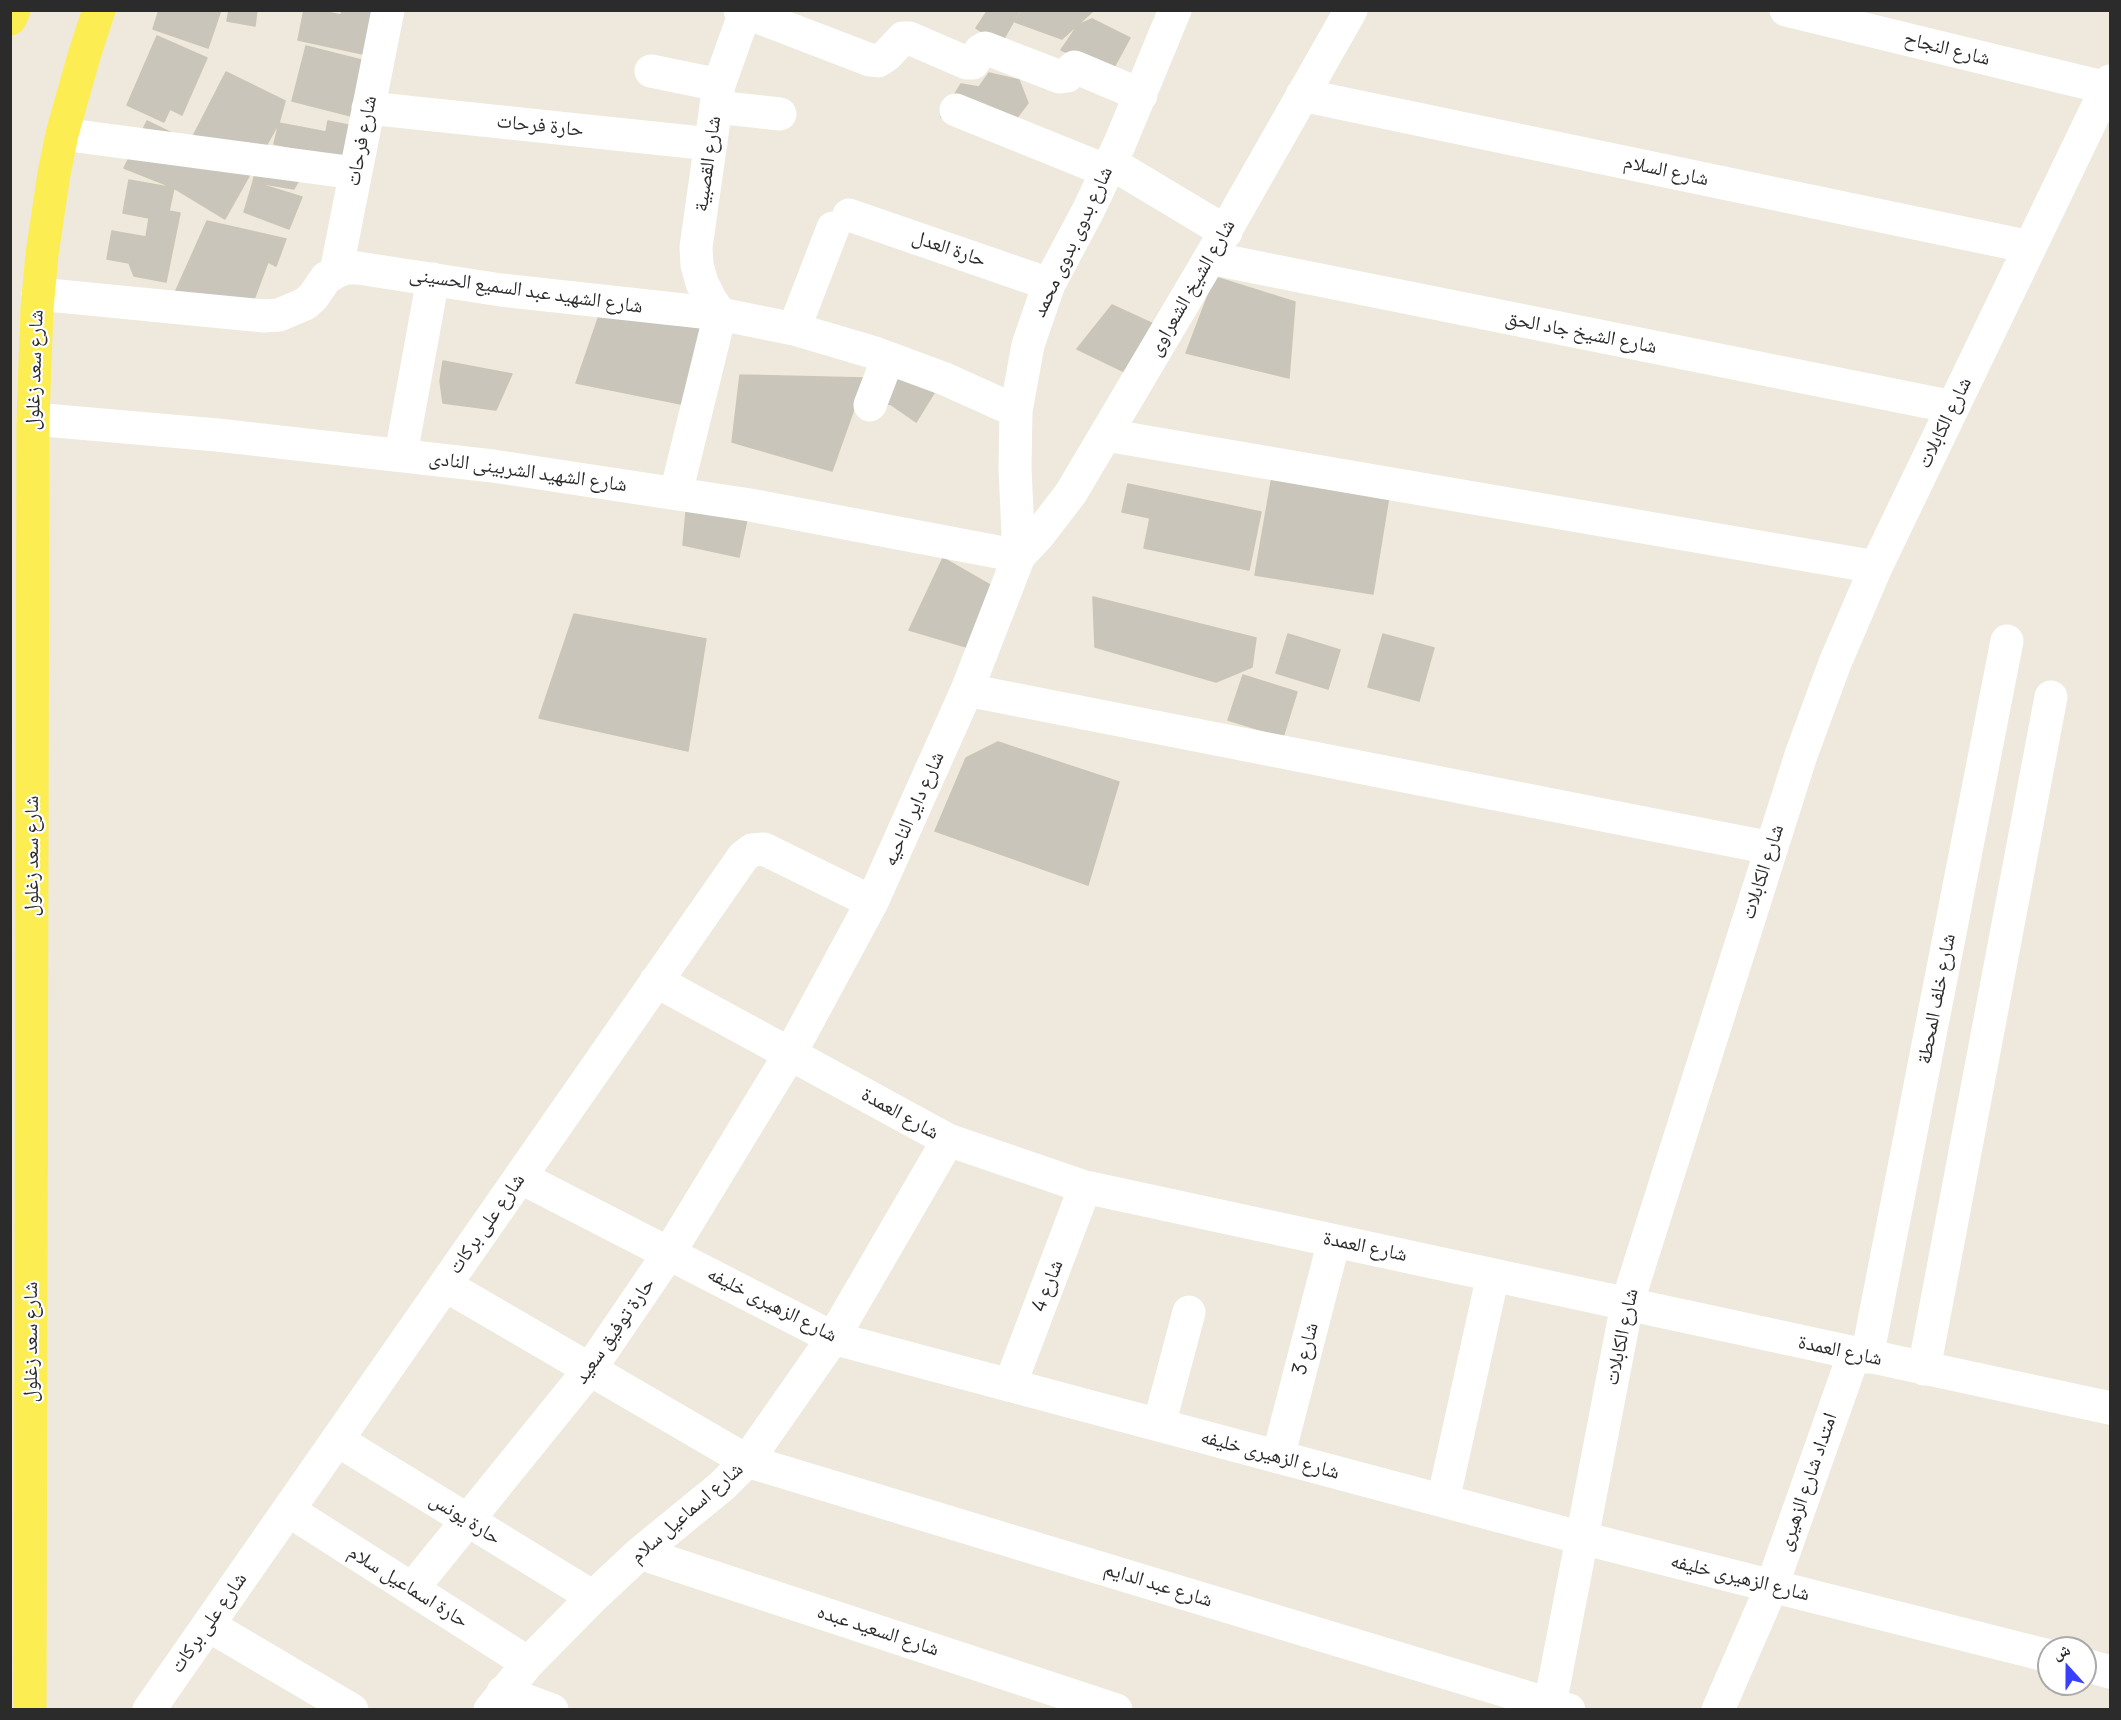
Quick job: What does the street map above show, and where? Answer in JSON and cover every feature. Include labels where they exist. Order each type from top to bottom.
[{"type":"main road","points":[[10,19],[14,10]]},
{"type":"main road","name":"شارع سعد زغلول","points":[[30,1710],[33,419],[37,301],[47,213],[62,134],[99,10]]},
{"type":"main road","points":[[10,364],[37,301]]},
{"type":"street","name":"شارع فرحات","points":[[336,272],[388,10]]},
{"type":"street","name":"شارع بدوى بدوى محمد","points":[[1019,556],[1015,468],[1016,411],[1028,345],[1049,284],[1109,167],[1175,10]]},
{"type":"street","name":"شارع الشيخ الشعراوى","points":[[1019,556],[1038,536],[1071,493],[1218,245],[1351,10]]},
{"type":"street","name":"شارع النجاح","points":[[1786,10],[2109,85]]},
{"type":"street","points":[[742,11],[870,60],[878,61],[887,55],[903,38],[967,63],[973,63],[980,51],[985,48],[1060,77],[1067,76],[1074,67],[1141,95]]},
{"type":"street","name":"شارع القصبية","points":[[720,314],[702,283],[697,266],[696,247],[718,96],[742,11]]},
{"type":"street","points":[[651,71],[718,96],[780,114]]},
{"type":"street","name":"شارع الكابلات","points":[[1556,1708],[1582,1538],[1627,1304],[1801,754],[1835,663],[1876,567],[2109,85]]},
{"type":"street","name":"شارع السلام","points":[[1302,95],[2030,247]]},
{"type":"street","name":"حارة فرحات","points":[[368,108],[711,144]]},
{"type":"street","name":"شارع الشيخ جاد الحق","points":[[956,110],[1109,167],[1218,245],[1953,407]]},
{"type":"street","points":[[62,134],[355,173]]},
{"type":"street","name":"حارة العدل","points":[[794,329],[841,221],[1049,284]]},
{"type":"street","name":"شارع الشهيد عبد السميع الحسينى","points":[[336,272],[346,268],[358,268],[501,290],[720,314],[794,329],[888,358],[945,379],[1016,411]]},
{"type":"street","points":[[37,301],[271,316],[292,311],[305,304],[313,297],[326,278],[336,272]]},
{"type":"street","points":[[401,454],[433,279]]},
{"type":"street","points":[[676,493],[720,314]]},
{"type":"street","points":[[870,405],[888,358]]},
{"type":"street","name":"شارع الشهيد الشربينى النادى","points":[[33,419],[401,454],[676,493],[826,518],[1019,556]]},
{"type":"street","points":[[1106,435],[1876,567]]},
{"type":"street","name":"شارع داير الناحيه","points":[[790,1054],[872,902],[967,690],[1019,556]]},
{"type":"street","name":"شارع خلف المحطة","points":[[1860,1355],[2007,641]]},
{"type":"street","points":[[967,690],[1771,848]]},
{"type":"street","points":[[1924,1369],[2051,697]]},
{"type":"street","name":"شارع على بركات","points":[[149,1710],[743,857],[752,850],[764,849],[872,902]]},
{"type":"street","name":"شارع العمدة","points":[[657,981],[948,1140],[1085,1187],[2110,1408]]},
{"type":"street","name":"حارة توفيق سعيد","points":[[412,1589],[590,1370],[669,1253],[790,1054]]},
{"type":"street","name":"شارع اسماعيل سلام","points":[[497,1701],[528,1663],[592,1597],[640,1553],[722,1486],[747,1461],[833,1338],[948,1140]]},
{"type":"street","name":"شارع الزهيرى خليفه","points":[[520,1177],[833,1338],[1582,1538],[2037,1653]]},
{"type":"street","name":"شارع 4","points":[[1010,1385],[1085,1187]]},
{"type":"street","name":"شارع 3","points":[[1278,1457],[1334,1240]]},
{"type":"street","points":[[1443,1501],[1493,1275]]},
{"type":"street","name":"شارع عبد الدايم","points":[[445,1285],[747,1461],[1556,1708]]},
{"type":"street","points":[[1159,1425],[1189,1312]]},
{"type":"street","name":"امتداد شارع الزهيرى","points":[[1718,1710],[1772,1586],[1860,1355]]},
{"type":"street","name":"حارة يونس","points":[[337,1440],[592,1597]]},
{"type":"street","name":"حارة اسماعيل سلام","points":[[288,1510],[528,1663]]},
{"type":"street","name":"شارع السعيد عبده","points":[[640,1553],[1116,1710]]},
{"type":"street","points":[[208,1625],[345,1708]]},
{"type":"street","points":[[497,1701],[552,1710]]},
{"type":"building","points":[[159,10],[221,10],[208,48],[153,29]]},
{"type":"building","points":[[229,10],[257,10],[255,26],[227,21]]},
{"type":"building","points":[[304,10],[341,15],[342,10],[381,10],[372,56],[298,40]]},
{"type":"building","points":[[988,10],[1020,10],[1001,44],[976,28]]},
{"type":"building","points":[[1022,10],[1088,10],[1092,12],[1062,39],[1015,22]]},
{"type":"building","points":[[1092,19],[1130,38],[1112,71],[1061,50],[1078,25]]},
{"type":"building","points":[[157,36],[207,58],[182,115],[170,109],[164,122],[127,105]]},
{"type":"building","points":[[306,46],[373,63],[359,118],[292,101]]},
{"type":"building","points":[[226,72],[285,101],[279,123],[225,219],[174,188],[124,168],[147,121],[190,142]]},
{"type":"building","points":[[989,73],[1019,80],[1028,103],[1000,140],[941,117],[961,84],[979,87]]},
{"type":"building","points":[[328,121],[353,126],[346,158],[274,144],[279,123],[326,132]]},
{"type":"building","points":[[257,164],[303,173],[294,189],[253,182]]},
{"type":"building","points":[[129,180],[174,188],[169,211],[180,213],[166,282],[134,276],[129,263],[107,259],[112,231],[146,237],[149,218],[123,213]]},
{"type":"building","points":[[253,182],[302,197],[289,229],[244,212]]},
{"type":"building","points":[[207,221],[286,239],[276,266],[268,262],[253,302],[173,297]]},
{"type":"building","points":[[1215,277],[1295,302],[1289,378],[1186,353]]},
{"type":"building","points":[[1112,305],[1160,327],[1129,374],[1077,349]]},
{"type":"building","points":[[601,310],[703,329],[691,406],[576,383]]},
{"type":"building","points":[[443,361],[512,374],[496,410],[443,403],[440,381]]},
{"type":"building","points":[[892,370],[934,393],[916,422],[890,404],[870,405]]},
{"type":"building","points":[[740,375],[865,378],[832,471],[732,442]]},
{"type":"building","points":[[1272,477],[1389,496],[1373,594],[1255,575]]},
{"type":"building","points":[[1128,484],[1261,512],[1249,570],[1144,548],[1150,518],[1122,512]]},
{"type":"building","points":[[687,501],[750,505],[739,557],[683,545]]},
{"type":"building","points":[[943,558],[997,589],[973,649],[909,630]]},
{"type":"building","points":[[1093,597],[1256,638],[1252,667],[1216,682],[1095,647]]},
{"type":"building","points":[[574,614],[706,639],[688,751],[539,718]]},
{"type":"building","points":[[1288,634],[1340,650],[1328,689],[1276,673]]},
{"type":"building","points":[[1383,634],[1434,648],[1419,701],[1368,687]]},
{"type":"building","points":[[1243,675],[1297,692],[1283,737],[1228,720]]},
{"type":"building","points":[[998,742],[1119,782],[1088,885],[935,831],[966,758]]}]
